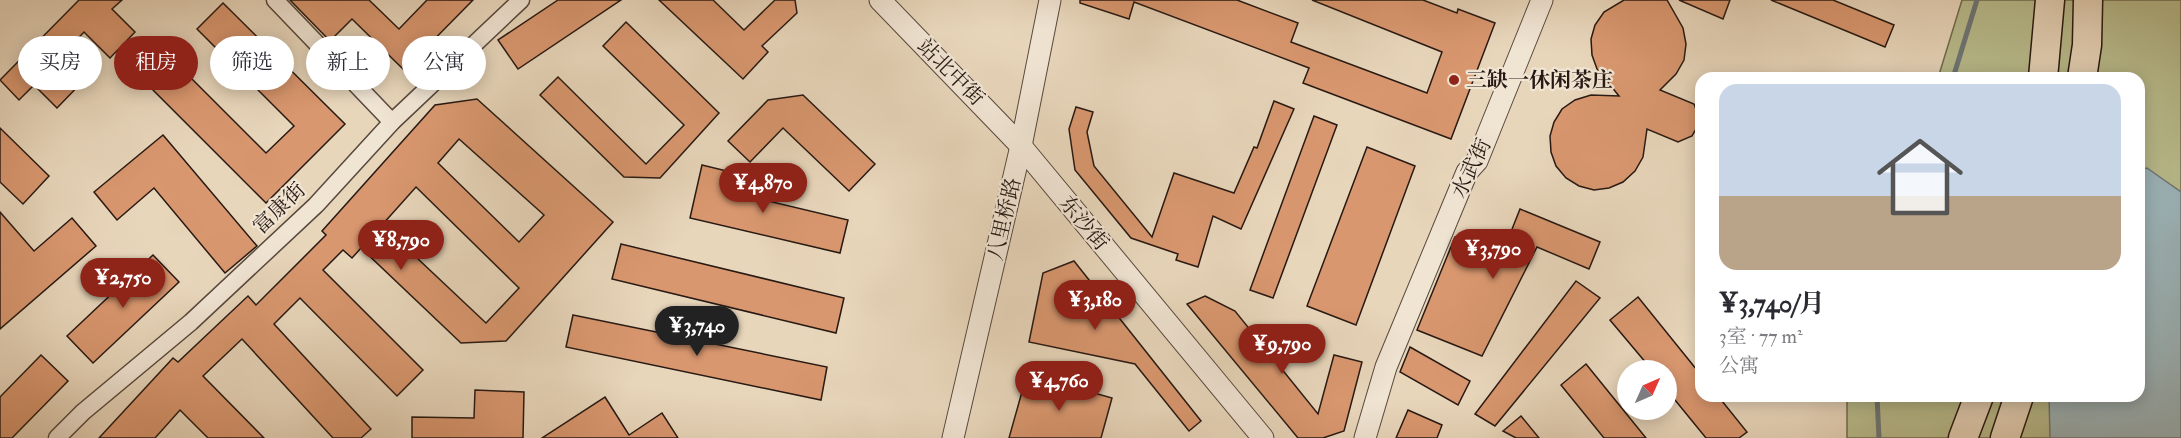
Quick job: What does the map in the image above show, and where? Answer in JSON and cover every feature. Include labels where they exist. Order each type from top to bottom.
[{"type":"highway","points":[[2044,72],[2050,0]]},
{"type":"highway","points":[[2083,72],[2087,45],[2088,0]]},
{"type":"highway","points":[[1963,438],[1977,402]]},
{"type":"highway","points":[[2005,438],[2017,402]]},
{"type":"street","points":[[276,0],[392,122]]},
{"type":"street","name":"富康街","points":[[57,438],[83,412],[191,322],[299,221],[392,122],[521,0]]},
{"type":"street","name":"站北中街","points":[[880,0],[1021,146]]},
{"type":"street","name":"八里桥路","points":[[953,438],[1021,146],[1050,0]]},
{"type":"street","name":"水武街","points":[[1365,438],[1386,367],[1467,172],[1477,160],[1542,0]]},
{"type":"street","name":"东沙街","points":[[1021,146],[1263,438]]},
{"type":"green space","points":[[1962,0],[2181,0],[2181,438],[1847,438],[1847,402],[2145,402],[2145,72],[1940,72]]},
{"type":"water","points":[[2145,168],[2181,192],[2181,438],[2050,438],[2049,402],[2145,402]]},
{"type":"building","points":[[79,0],[122,0],[112,9],[135,32],[131,36],[114,36],[114,54],[110,58],[102,50],[102,36],[88,36],[84,32],[80,36],[43,36]]},
{"type":"building","points":[[290,0],[369,0],[399,29],[427,0],[473,0],[438,36],[402,36],[402,68],[390,56],[390,36],[369,36],[352,19],[335,36],[325,36]]},
{"type":"building","points":[[558,0],[621,0],[518,69],[498,40]]},
{"type":"building","points":[[659,0],[713,0],[744,30],[775,0],[795,0],[797,13],[762,46],[768,52],[743,79]]},
{"type":"building","points":[[1080,0],[1237,0],[1298,23],[1291,42],[1427,93],[1442,52],[1312,0],[1423,0],[1457,13],[1458,9],[1495,23],[1451,139],[1303,83],[1309,68],[1134,2],[1129,19],[1080,3]]},
{"type":"building","points":[[1624,0],[1667,0],[1683,28],[1686,44],[1684,60],[1676,74],[1660,90],[1694,104],[1695,131],[1692,136],[1678,142],[1647,129],[1643,157],[1635,171],[1623,182],[1609,188],[1594,190],[1579,186],[1566,178],[1556,166],[1551,152],[1550,136],[1554,122],[1562,109],[1575,100],[1591,95],[1619,96],[1597,69],[1592,55],[1591,39],[1595,25],[1604,12]]},
{"type":"building","points":[[1679,0],[1730,0],[1723,19]]},
{"type":"building","points":[[1771,0],[1833,0],[1894,25],[1885,47]]},
{"type":"building","points":[[223,3],[256,36],[210,36],[210,42],[197,29]]},
{"type":"building","points":[[626,22],[719,113],[660,178],[624,177],[540,95],[558,77],[646,164],[684,125],[603,46]]},
{"type":"building","points":[[18,62],[18,90],[29,90],[19,100],[0,80]]},
{"type":"building","points":[[294,73],[306,85],[306,90],[311,90],[345,124],[266,203],[153,90],[198,90],[198,85],[266,153],[294,126],[258,90],[294,90]]},
{"type":"building","points":[[39,90],[74,90],[57,108]]},
{"type":"building","points":[[803,95],[875,164],[849,191],[783,128],[750,162],[728,141],[768,100]]},
{"type":"building","points":[[477,99],[613,222],[506,341],[461,343],[361,248],[352,258],[343,250],[323,270],[423,370],[397,396],[300,298],[274,324],[371,429],[361,438],[333,438],[242,339],[203,376],[264,438],[208,438],[180,410],[155,438],[99,438],[173,358],[178,362],[248,296],[256,305],[326,235],[322,231],[435,105]],"holes":[[[459,139],[544,215],[519,242],[438,163]],[[416,187],[519,288],[486,323],[382,225]]]},
{"type":"building","points":[[1274,101],[1294,109],[1241,229],[1213,216],[1198,267],[1176,260],[1178,254],[1131,238],[1075,170],[1069,129],[1076,107],[1093,112],[1087,132],[1094,166],[1152,237],[1174,173],[1234,193],[1254,147],[1257,148]]},
{"type":"building","points":[[1314,116],[1337,125],[1273,298],[1250,290]]},
{"type":"building","points":[[0,128],[49,176],[23,204],[0,182]]},
{"type":"building","points":[[163,135],[257,246],[225,273],[154,188],[117,220],[94,192]]},
{"type":"building","points":[[1367,147],[1415,166],[1356,325],[1307,306]]},
{"type":"building","points":[[702,165],[735,173],[731,192],[848,220],[840,253],[690,218]]},
{"type":"building","points":[[1520,209],[1600,242],[1589,269],[1537,247],[1482,356],[1417,330],[1455,237],[1501,257]]},
{"type":"building","points":[[0,212],[34,251],[72,218],[96,246],[0,329]]},
{"type":"building","points":[[621,244],[844,298],[836,333],[612,279]]},
{"type":"building","points":[[153,255],[179,282],[93,363],[67,336]]},
{"type":"building","points":[[1074,261],[1201,421],[1189,431],[1135,364],[1029,342],[1043,273]]},
{"type":"building","points":[[1576,281],[1600,298],[1495,426],[1475,414]]},
{"type":"building","points":[[1205,296],[1235,311],[1318,414],[1334,355],[1362,362],[1344,431],[1323,438],[1298,438],[1187,304]]},
{"type":"building","points":[[1638,297],[1695,368],[1695,402],[1723,402],[1747,432],[1739,438],[1706,438],[1677,402],[1677,360],[1644,360],[1610,320]]},
{"type":"building","points":[[573,315],[827,367],[821,400],[566,347]]},
{"type":"building","points":[[1410,347],[1470,381],[1458,405],[1400,372]]},
{"type":"building","points":[[41,355],[68,381],[12,438],[0,438],[0,397]]},
{"type":"building","points":[[1586,364],[1617,402],[1617,420],[1631,420],[1646,438],[1604,438],[1561,385]]},
{"type":"building","points":[[1027,374],[1112,398],[1101,438],[1009,438]]},
{"type":"building","points":[[475,390],[524,392],[523,438],[412,438],[412,417],[474,418]]},
{"type":"building","points":[[605,397],[629,435],[662,413],[678,438],[542,438]]},
{"type":"building","points":[[1408,410],[1442,425],[1437,438],[1396,438]]},
{"type":"building","points":[[1521,416],[1539,438],[1516,438],[1503,431]]},
{"type":"waterway","points":[[1955,72],[1977,0]]},
{"type":"waterway","points":[[1877,402],[1879,438]]},
{"type":"place","name":"三缺一休闲茶庄","points":[[1454,80]]}]
